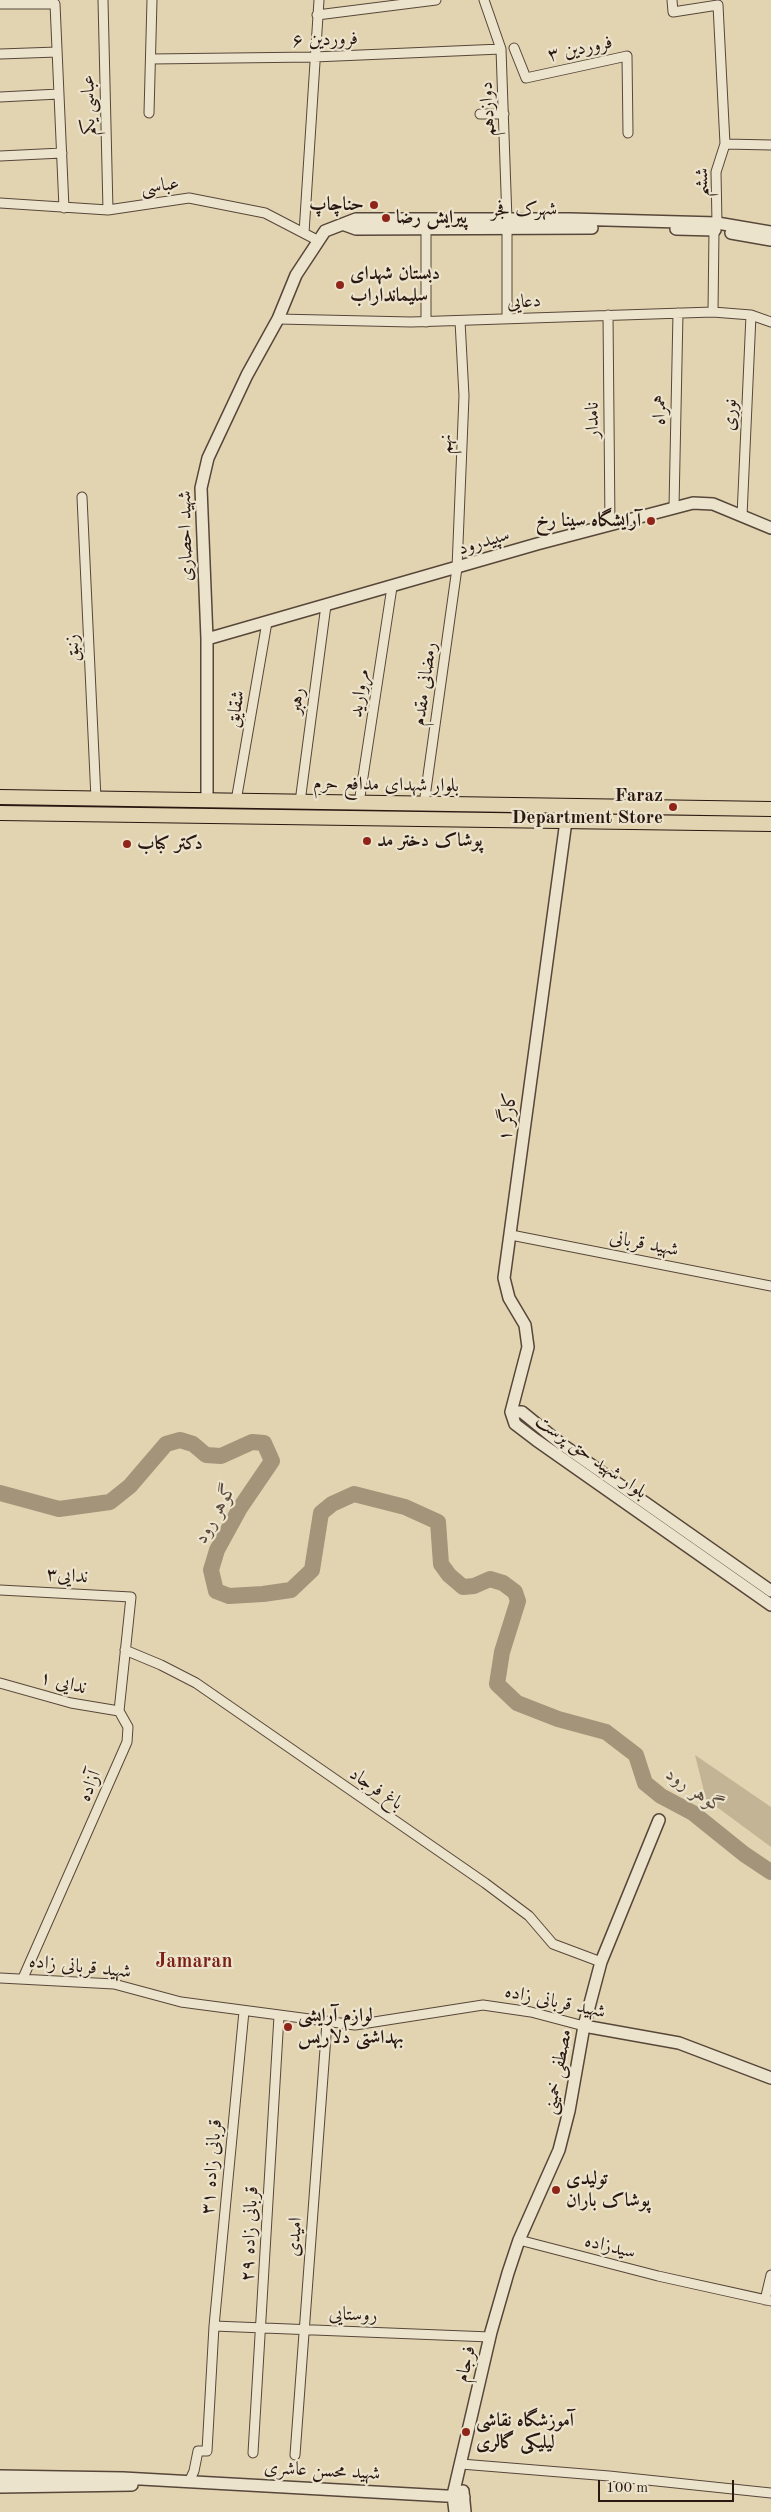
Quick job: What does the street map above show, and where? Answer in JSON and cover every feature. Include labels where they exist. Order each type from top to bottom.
[{"type":"main road","name":"بلوار شهدای مدافع حرم","points":[[0,797],[771,810]]},
{"type":"main road","name":"بلوار شهدای مدافع حرم","points":[[0,813],[771,824]]},
{"type":"street","name":"عباسی یکم","points":[[103,0],[108,210]]},
{"type":"street","points":[[149,113],[152,0]]},
{"type":"street","points":[[304,233],[319,0]]},
{"type":"street","points":[[317,15],[436,0]]},
{"type":"street","name":"دوازدهم","points":[[484,0],[501,49],[507,224],[507,319]]},
{"type":"street","points":[[672,0],[673,12],[718,5],[725,144],[771,145]]},
{"type":"street","points":[[0,4],[55,2],[64,208]]},
{"type":"street","name":"فروردین ۳","points":[[514,48],[526,78],[627,56],[628,133]]},
{"type":"street","name":"فروردین ۶","points":[[151,59],[314,57],[501,49]]},
{"type":"street","points":[[0,54],[57,52]]},
{"type":"street","points":[[0,97],[59,94]]},
{"type":"street","points":[[480,114],[504,114]]},
{"type":"street","name":"ششم","points":[[713,312],[716,172],[725,144]]},
{"type":"street","points":[[0,156],[62,153]]},
{"type":"street","name":"عباسی","points":[[0,203],[108,210],[189,198],[265,213],[317,240]]},
{"type":"street","name":"شهرک فجر","points":[[345,225],[356,219],[425,224],[570,223],[715,226],[771,232]]},
{"type":"street","points":[[425,224],[426,322]]},
{"type":"street","name":"شهید احصاری","points":[[207,801],[207,639],[201,488],[208,458],[247,375],[278,319],[296,275],[317,240],[325,231],[345,225]]},
{"type":"street","name":"شهرک فجر","points":[[715,226],[771,240]]},
{"type":"street","name":"دعایی","points":[[278,319],[426,322],[713,312],[751,315],[771,322]]},
{"type":"street","name":"همراه","points":[[674,507],[678,313]]},
{"type":"street","name":"نامدار","points":[[608,315],[610,525]]},
{"type":"street","name":"نوری","points":[[742,516],[751,315]]},
{"type":"street","name":"نهم","points":[[457,568],[464,396],[460,321]]},
{"type":"street","name":"زنبق","points":[[82,497],[96,799]]},
{"type":"street","name":"سپیدرود","points":[[207,639],[674,507],[703,503],[713,504],[771,528]]},
{"type":"street","name":"رمضانی مقدم","points":[[424,804],[457,568]]},
{"type":"street","name":"مروارید","points":[[359,803],[392,587]]},
{"type":"street","name":"رهبر","points":[[300,802],[326,605]]},
{"type":"street","name":"شقایق","points":[[236,801],[267,622]]},
{"type":"street","name":"کارگر ۱","points":[[511,1412],[528,1347],[525,1325],[509,1298],[504,1278],[566,821]]},
{"type":"street","name":"شهید قربانی","points":[[511,1235],[771,1286]]},
{"type":"street","name":"بلوار شهید حق پرست","points":[[511,1412],[522,1412],[636,1503],[693,1543],[771,1605]]},
{"type":"street","name":"بلوار شهید حق پرست","points":[[693,1543],[771,1591]]},
{"type":"street","name":"ندایی۳","points":[[0,1590],[131,1597]]},
{"type":"street","name":"آزاده","points":[[23,1978],[127,1742],[128,1727],[119,1711],[131,1597]]},
{"type":"street","name":"باغ فرجاد","points":[[125,1650],[161,1665],[196,1683],[485,1883],[529,1916],[553,1944],[601,1962]]},
{"type":"street","name":"ندایی ۱","points":[[0,1683],[70,1703],[119,1711]]},
{"type":"street","name":"مصطفی خمینی","points":[[508,2273],[518,2240],[558,2150],[569,2111],[584,2026],[601,1962],[659,1820]]},
{"type":"street","name":"شهید قربانی زاده","points":[[0,1978],[114,1984],[181,2002],[355,2025],[483,2006],[531,2012],[584,2026],[679,2043],[771,2078]]},
{"type":"street","name":"قربانی زاده ۳۱","points":[[189,2482],[203,2450],[244,2011]]},
{"type":"street","name":"قربانی زاده ۲۹","points":[[253,2453],[279,2016]]},
{"type":"street","name":"امیدی","points":[[295,2455],[327,2022]]},
{"type":"street","name":"سیدزاده","points":[[518,2240],[768,2301]]},
{"type":"street","name":"فرجام","points":[[455,2512],[459,2496],[461,2464],[490,2337],[508,2273]]},
{"type":"street","points":[[768,2301],[771,2275]]},
{"type":"street","name":"روستایی","points":[[214,2326],[490,2337]]},
{"type":"street","points":[[461,2464],[609,2476],[771,2493]]},
{"type":"street","name":"شهید محسن عاشری","points":[[0,2476],[189,2482],[459,2496]]},
{"type":"street","name":"شهید محسن عاشری","points":[[0,2487],[103,2487],[189,2482]]},
{"type":"street","name":"فرجام","points":[[459,2496],[465,2512]]},
{"type":"shaded area","points":[[695,1755],[771,1807],[771,1847],[706,1799]]},
{"type":"waterway","name":"گوهر رود","points":[[0,1493],[59,1509],[110,1502],[130,1486],[166,1444],[180,1440],[193,1444],[206,1455],[221,1456],[252,1442],[264,1443],[272,1461],[240,1508],[217,1550],[211,1570],[216,1591],[229,1596],[291,1590],[312,1570],[321,1513],[332,1504],[354,1494],[405,1507],[438,1522],[441,1564],[449,1575],[463,1587],[474,1586],[490,1579],[503,1583],[515,1592],[518,1601],[502,1652],[497,1684],[517,1703],[558,1719],[606,1732],[636,1755],[645,1783],[661,1796],[693,1813],[744,1854],[771,1872]]},
{"type":"place","name":"حناچاپ","points":[[374,205]]},
{"type":"place","name":"پیرایش رضا","points":[[386,218]]},
{"type":"place","name":"دبستان شهدای سلیمانداراب","points":[[340,285]]},
{"type":"place","name":"آرایشگاه سینا رخ","points":[[651,521]]},
{"type":"place","name":"Faraz Department Store","points":[[673,807]]},
{"type":"place","name":"پوشاک دختر مد","points":[[367,841]]},
{"type":"place","name":"دکتر کباب","points":[[127,844]]},
{"type":"place","name":"لوازم آرایشی بهداشتی دلاریس","points":[[288,2027]]},
{"type":"place","name":"تولیدی پوشاک باران","points":[[556,2190]]},
{"type":"place","name":"آموزشگاه نقاشی لیلیکی گالری","points":[[466,2432]]},
{"type":"district","name":"Jamaran","points":[[194,1962]]}]
